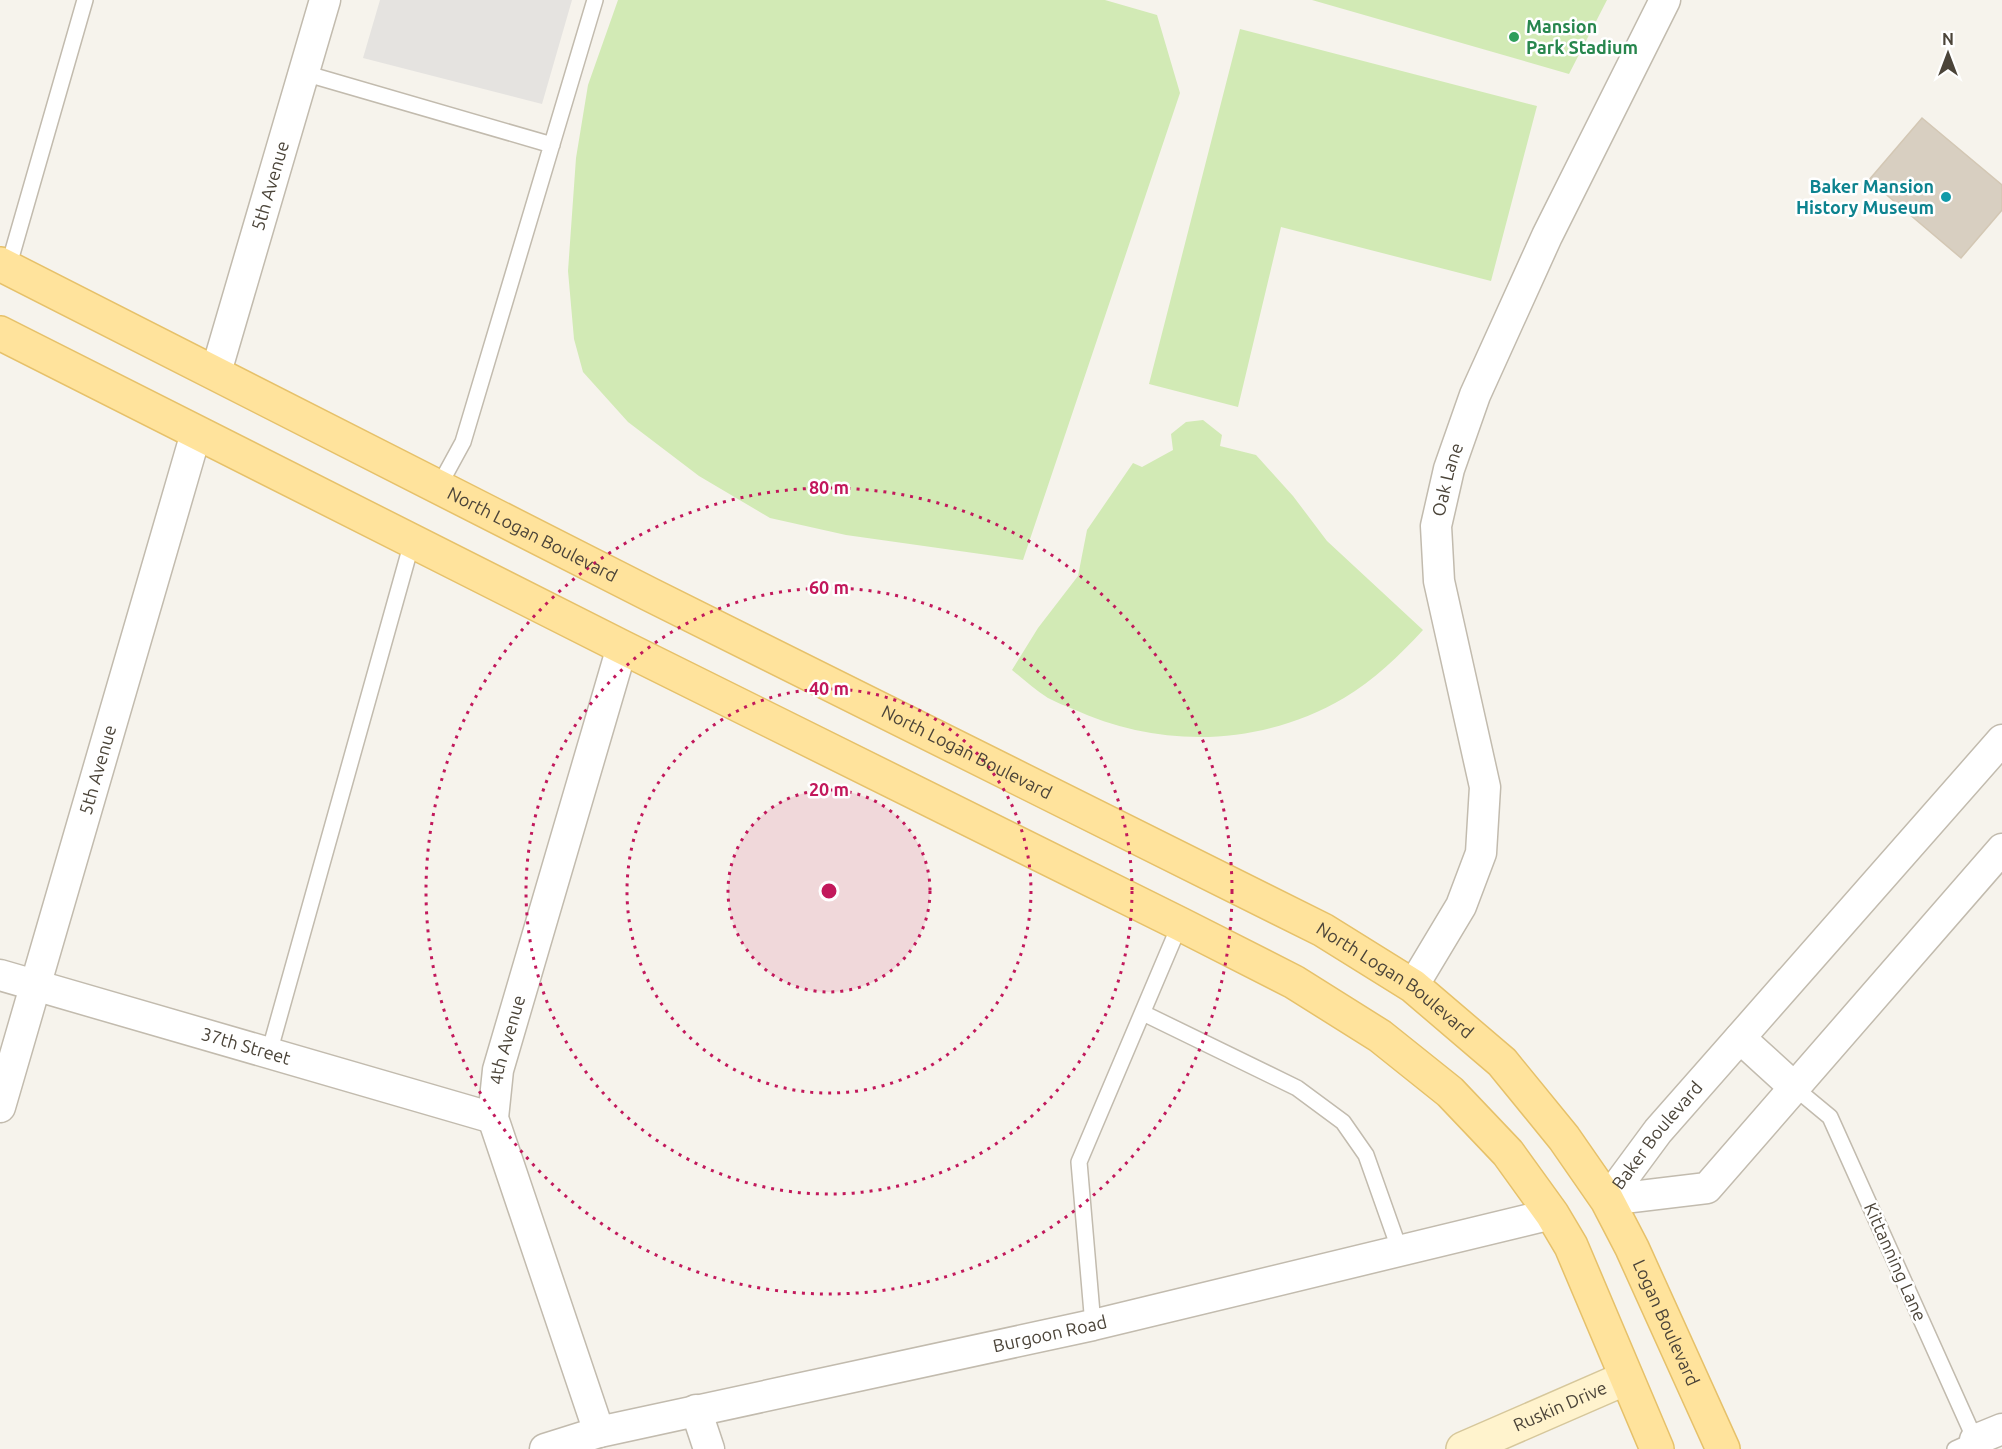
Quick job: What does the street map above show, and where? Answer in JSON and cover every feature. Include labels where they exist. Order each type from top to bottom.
[{"type":"main road","name":"North Logan Boulevard","points":[[4,266],[649,594],[1323,930],[1413,986],[1502,1062],[1564,1137],[1607,1200]]},
{"type":"main road","points":[[0,333],[412,542],[1294,982],[1380,1036],[1450,1092],[1508,1153],[1552,1214],[1571,1246],[1657,1449]]},
{"type":"main road","points":[[1552,1214],[1607,1200]]},
{"type":"main road","name":"Logan Boulevard","points":[[1607,1200],[1644,1270],[1723,1449]]},
{"type":"street","name":"5th Avenue","points":[[216,372],[326,0]]},
{"type":"street","name":"Oak Lane","points":[[1413,986],[1461,906],[1482,853],[1485,788],[1439,581],[1436,526],[1449,469],[1475,395],[1538,258],[1665,0]]},
{"type":"street","name":"5th Avenue","points":[[0,1107],[196,433]]},
{"type":"street","name":"4th Avenue","points":[[599,1432],[493,1118],[498,1070],[622,647]]},
{"type":"street","name":"Baker Boulevard","points":[[1607,1200],[1658,1131],[2002,740]]},
{"type":"street","name":"Baker Boulevard","points":[[1607,1200],[1707,1188],[2002,849]]},
{"type":"street","name":"37th Street","points":[[0,975],[493,1118]]},
{"type":"street","points":[[1740,1038],[1794,1088]]},
{"type":"street","name":"Burgoon Road","points":[[545,1449],[599,1432],[1093,1324],[1552,1214]]},
{"type":"street","name":"Ruskin Drive","points":[[1463,1449],[1626,1378]]},
{"type":"street","points":[[696,1410],[709,1449]]},
{"type":"lane","points":[[4,266],[86,0]]},
{"type":"lane","points":[[439,486],[463,442],[595,0]]},
{"type":"lane","points":[[304,73],[552,145]]},
{"type":"lane","points":[[269,1053],[412,542]]},
{"type":"lane","points":[[1093,1324],[1079,1162],[1180,924]]},
{"type":"lane","points":[[1143,1013],[1297,1088],[1343,1122],[1366,1155],[1400,1251]]},
{"type":"lane","name":"Kittanning Lane","points":[[1794,1088],[1830,1117],[1978,1442]]},
{"type":"green space","points":[[618,0],[1105,0],[1157,15],[1180,93],[1023,560],[846,535],[770,518],[699,476],[628,422],[583,372],[574,339],[568,271],[576,158],[588,85]]},
{"type":"green space","name":"Mansion Park Stadium","points":[[1312,0],[1607,0],[1569,74]]},
{"type":"green space","points":[[1240,29],[1537,106],[1491,281],[1281,227],[1238,407],[1149,384]]},
{"type":"green space","points":[[1203,420],[1222,435],[1220,446],[1256,455],[1293,496],[1327,541],[1423,630],[1386,667],[1344,698],[1312,714],[1278,726],[1244,734],[1210,737],[1175,736],[1140,731],[1106,722],[1048,698],[1012,670],[1038,628],[1078,576],[1087,530],[1133,463],[1142,467],[1173,450],[1171,434],[1186,422]]},
{"type":"shaded area","points":[[380,0],[572,0],[542,104],[363,58]]},
{"type":"building","name":"Baker Mansion History Museum","points":[[1922,118],[2002,185],[2002,210],[1961,258],[1869,180]]},
{"type":"place","name":"Mansion Park Stadium","points":[[1514,37]]},
{"type":"place","name":"Baker Mansion History Museum","points":[[1946,197]]}]
